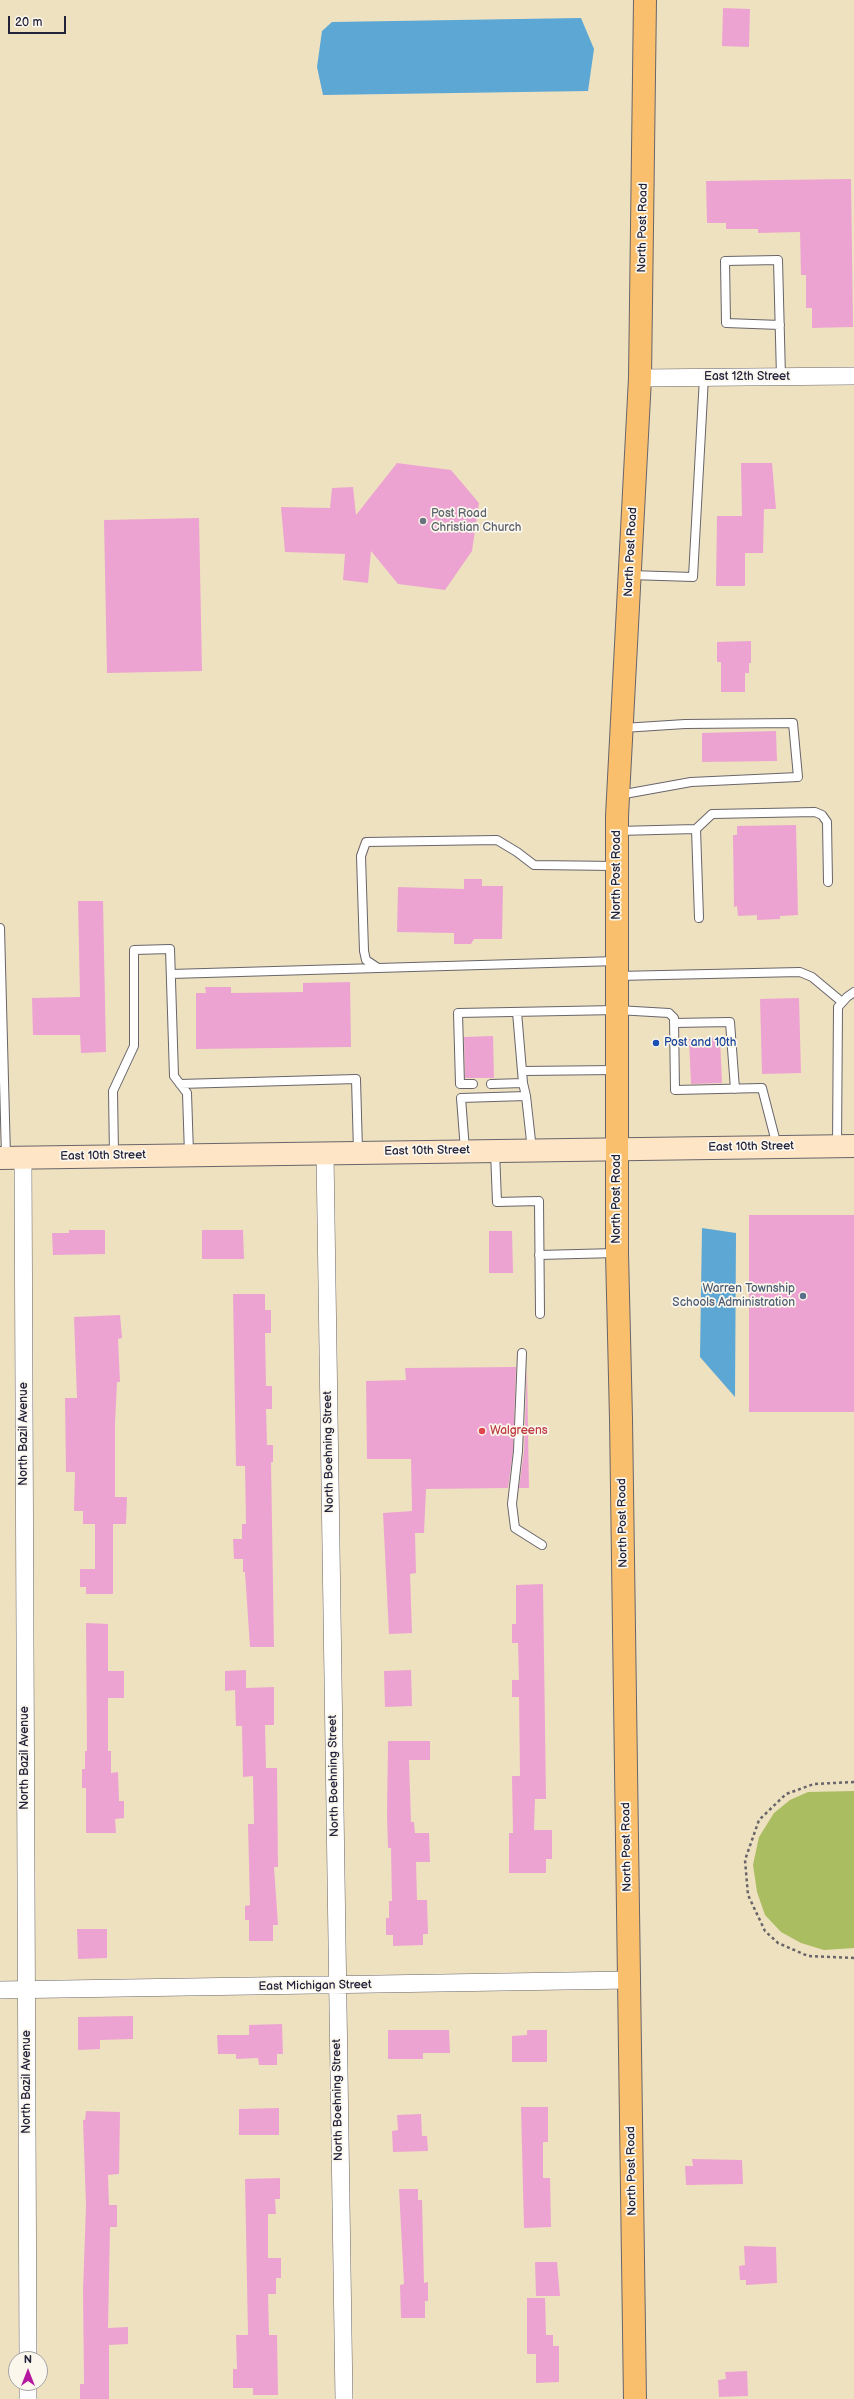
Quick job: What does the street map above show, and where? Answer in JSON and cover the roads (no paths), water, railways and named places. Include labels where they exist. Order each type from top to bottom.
[{"type":"main road","name":"North Post Road","points":[[636,2399],[621,1419],[617,1253],[617,831],[640,378],[644,0]]},
{"type":"main road","name":"East 10th Street","points":[[10,1158],[114,1155],[846,1146]]},
{"type":"street","name":"East 12th Street","points":[[640,378],[854,376]]},
{"type":"street","name":"North Boehning Street","points":[[325,1153],[336,1986],[344,2399]]},
{"type":"street","name":"North Bazil Avenue","points":[[10,1158],[26,1990],[28,2351]]},
{"type":"street","name":"East Michigan Street","points":[[0,1990],[336,1986],[630,1980]]},
{"type":"lane","points":[[780,325],[726,323],[725,261],[778,260],[780,325],[781,377]]},
{"type":"lane","points":[[630,575],[693,577],[704,377]]},
{"type":"lane","points":[[618,795],[692,782],[798,777],[793,723],[685,724],[622,728]]},
{"type":"lane","points":[[617,831],[696,829],[712,814],[814,812],[822,815],[827,822],[828,882]]},
{"type":"lane","points":[[696,829],[699,918]]},
{"type":"lane","points":[[378,968],[366,960],[364,951],[361,856],[366,842],[497,840],[534,865],[617,866]]},
{"type":"lane","points":[[0,928],[10,1158]]},
{"type":"lane","points":[[114,1155],[113,1091],[134,1046],[134,950],[170,950],[174,1076],[187,1093],[189,1154]]},
{"type":"lane","points":[[171,974],[378,968],[618,969],[800,972],[812,977],[842,1002]]},
{"type":"lane","points":[[846,1146],[838,1007],[854,992]]},
{"type":"lane","points":[[465,1151],[460,1084],[458,1013],[618,1010],[669,1013],[674,1018],[675,1090],[762,1088],[777,1147]]},
{"type":"lane","points":[[517,1012],[522,1083],[526,1096],[532,1150]]},
{"type":"lane","points":[[674,1023],[730,1022],[735,1089]]},
{"type":"lane","points":[[522,1071],[618,1070]]},
{"type":"lane","points":[[180,1084],[356,1079],[358,1152]]},
{"type":"lane","points":[[491,1084],[522,1083]]},
{"type":"lane","points":[[460,1084],[473,1084]]},
{"type":"lane","points":[[461,1098],[526,1096]]},
{"type":"lane","points":[[495,1150],[497,1202],[539,1201],[540,1314]]},
{"type":"lane","points":[[539,1255],[617,1253]]},
{"type":"lane","points":[[522,1352],[518,1451],[512,1504],[515,1528],[542,1545]]},
{"type":"water","points":[[581,18],[594,49],[588,91],[323,95],[317,67],[322,31],[332,22]]},
{"type":"water","points":[[702,1228],[736,1233],[735,1397],[700,1357]]},
{"type":"place","name":"Post Road Christian Church","points":[[423,521]]},
{"type":"place","name":"Post and 10th","points":[[656,1043]]},
{"type":"place","name":"Warren Township Schools Administration","points":[[803,1296]]},
{"type":"place","name":"Walgreens","points":[[482,1431]]}]
